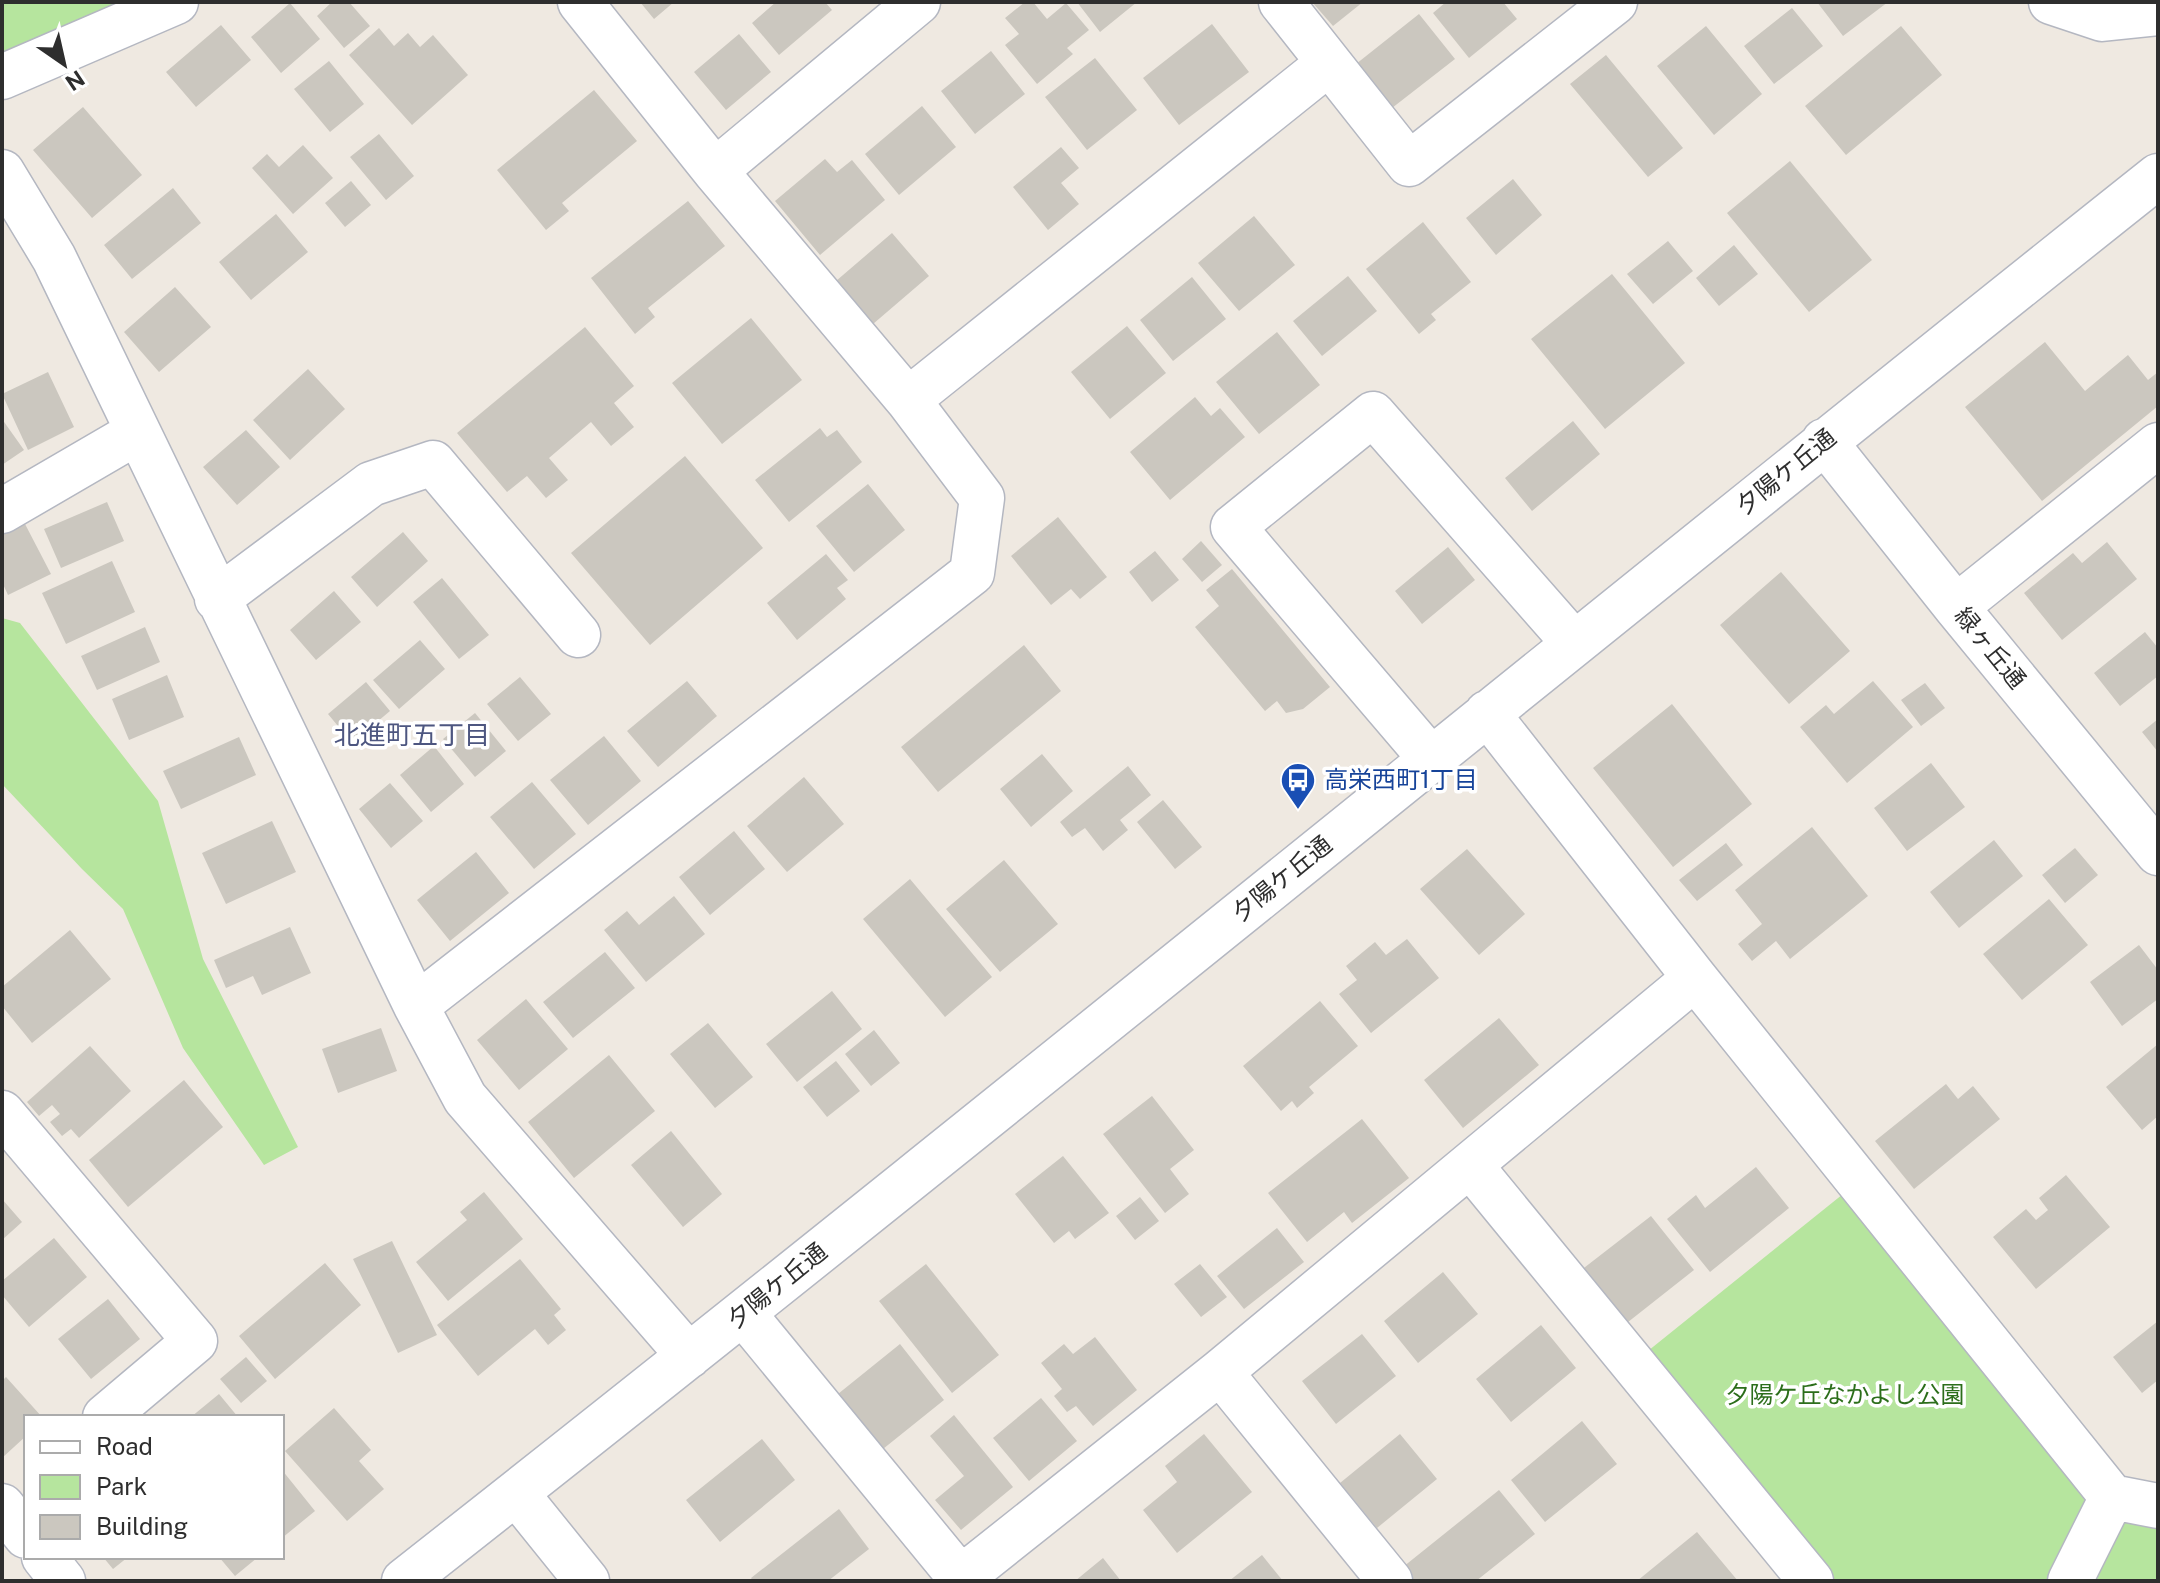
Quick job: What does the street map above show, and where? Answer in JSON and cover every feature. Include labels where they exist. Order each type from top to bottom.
[{"type":"street","points":[[2,77],[176,2]]},
{"type":"street","points":[[416,1006],[972,573],[982,498],[908,400],[715,171],[580,2]]},
{"type":"street","points":[[715,171],[918,2]]},
{"type":"street","points":[[1281,2],[1409,164],[1615,2]]},
{"type":"street","points":[[2051,2],[2102,19],[2158,13]]},
{"type":"street","points":[[908,400],[1329,63]]},
{"type":"street","points":[[2,172],[54,258],[136,433],[416,1006],[465,1098],[689,1356]]},
{"type":"street","name":"夕陽ケ丘通","points":[[404,1581],[743,1313],[1824,441],[2158,176]]},
{"type":"street","points":[[1431,759],[1233,527],[1373,414],[1574,643]]},
{"type":"street","points":[[2,511],[136,433]]},
{"type":"street","name":"緑ヶ丘通","points":[[1824,441],[2158,853]]},
{"type":"street","points":[[1956,607],[2158,445]]},
{"type":"street","points":[[217,599],[371,484],[433,463],[578,635]]},
{"type":"street","points":[[1487,713],[1695,978],[2112,1497],[2158,1506]]},
{"type":"street","points":[[743,1313],[962,1580],[1220,1372],[1695,978]]},
{"type":"street","points":[[2,1113],[195,1341],[107,1415]]},
{"type":"street","points":[[1470,1165],[1811,1581]]},
{"type":"street","points":[[1220,1372],[1390,1581]]},
{"type":"street","points":[[24,1485],[2,1505],[24,1533]]},
{"type":"street","points":[[516,1493],[587,1581]]},
{"type":"street","points":[[2070,1581],[2112,1497]]},
{"type":"street","points":[[46,1559],[63,1581]]},
{"type":"green space","points":[[2,2],[176,2],[2,77]]},
{"type":"green space","points":[[2,618],[20,623],[158,801],[203,959],[298,1147],[264,1165],[183,1048],[123,909],[2,784]]},
{"type":"green space","name":"夕陽ケ丘なかよし公園","points":[[1858,1182],[2112,1497],[2158,1506],[2158,1581],[1811,1581],[1633,1363]]},
{"type":"building","points":[[332,2],[349,2],[370,26],[344,48],[317,16]]},
{"type":"building","points":[[640,2],[674,2],[654,19]]},
{"type":"building","points":[[776,2],[825,2],[832,10],[779,55],[752,23]]},
{"type":"building","points":[[1025,2],[1033,2],[1047,19],[1066,3],[1089,30],[1067,48],[1073,54],[1037,84],[1005,45],[1019,34],[1005,18]]},
{"type":"building","points":[[1077,2],[1137,2],[1100,32]]},
{"type":"building","points":[[1312,2],[1363,2],[1333,26]]},
{"type":"building","points":[[1446,2],[1503,2],[1517,19],[1469,58],[1433,13]]},
{"type":"building","points":[[1817,2],[1888,2],[1843,36]]},
{"type":"building","points":[[290,3],[320,39],[281,73],[251,37]]},
{"type":"building","points":[[1792,8],[1823,46],[1774,84],[1744,46]]},
{"type":"building","points":[[1419,14],[1455,59],[1392,108],[1356,64]]},
{"type":"building","points":[[1212,24],[1249,72],[1179,125],[1143,78]]},
{"type":"building","points":[[221,25],[251,60],[196,107],[166,72]]},
{"type":"building","points":[[1706,26],[1762,94],[1714,135],[1657,66]]},
{"type":"building","points":[[1901,26],[1942,75],[1846,155],[1805,106]]},
{"type":"building","points":[[379,28],[394,46],[408,33],[420,47],[433,35],[468,75],[412,125],[349,55]]},
{"type":"building","points":[[739,34],[771,72],[726,110],[694,72]]},
{"type":"building","points":[[991,51],[1025,94],[975,134],[941,91]]},
{"type":"building","points":[[1606,55],[1683,148],[1648,177],[1570,84]]},
{"type":"building","points":[[1095,58],[1137,110],[1087,150],[1045,97]]},
{"type":"building","points":[[329,61],[364,104],[330,132],[294,89]]},
{"type":"building","points":[[594,90],[637,141],[562,203],[569,211],[546,230],[497,170]]},
{"type":"building","points":[[922,106],[956,147],[899,195],[865,154]]},
{"type":"building","points":[[83,107],[142,175],[92,218],[33,150]]},
{"type":"building","points":[[379,134],[414,176],[386,200],[350,157]]},
{"type":"building","points":[[303,145],[333,178],[293,214],[252,168],[267,154],[279,167]]},
{"type":"building","points":[[1061,147],[1079,168],[1061,183],[1079,204],[1048,230],[1013,187]]},
{"type":"building","points":[[825,159],[837,172],[852,160],[885,200],[820,255],[775,201]]},
{"type":"building","points":[[1790,161],[1872,260],[1809,312],[1727,213]]},
{"type":"building","points":[[1513,179],[1542,215],[1496,255],[1466,218]]},
{"type":"building","points":[[351,181],[371,205],[345,227],[325,203]]},
{"type":"building","points":[[173,188],[201,223],[132,279],[104,245]]},
{"type":"building","points":[[688,201],[725,246],[648,308],[655,317],[635,334],[591,278]]},
{"type":"building","points":[[276,214],[308,252],[251,300],[219,262]]},
{"type":"building","points":[[1254,216],[1295,265],[1239,311],[1198,263]]},
{"type":"building","points":[[1423,222],[1471,282],[1431,314],[1436,320],[1419,334],[1366,269]]},
{"type":"building","points":[[892,233],[929,276],[873,324],[836,281]]},
{"type":"building","points":[[1668,241],[1693,271],[1653,304],[1627,274]]},
{"type":"building","points":[[1734,245],[1758,274],[1719,306],[1696,278]]},
{"type":"building","points":[[1612,274],[1685,363],[1605,429],[1531,339]]},
{"type":"building","points":[[1348,276],[1377,311],[1322,356],[1293,321]]},
{"type":"building","points":[[1192,277],[1226,319],[1173,361],[1140,320]]},
{"type":"building","points":[[175,287],[211,327],[159,372],[124,332]]},
{"type":"building","points":[[751,318],[802,380],[722,444],[672,383]]},
{"type":"building","points":[[1127,326],[1166,373],[1110,419],[1071,372]]},
{"type":"building","points":[[585,327],[634,386],[614,403],[634,427],[611,446],[591,422],[549,458],[568,480],[546,498],[527,476],[507,492],[457,433]]},
{"type":"building","points":[[1277,332],[1320,385],[1259,434],[1216,382]]},
{"type":"building","points":[[2045,342],[2085,391],[2128,355],[2148,380],[2158,372],[2158,406],[2042,501],[1965,407]]},
{"type":"building","points":[[308,369],[345,409],[290,460],[253,420]]},
{"type":"building","points":[[48,372],[74,427],[28,450],[2,394]]},
{"type":"building","points":[[1195,397],[1211,416],[1220,408],[1245,437],[1170,500],[1130,452]]},
{"type":"building","points":[[2,419],[24,450],[2,465]]},
{"type":"building","points":[[1573,421],[1600,454],[1532,511],[1505,478]]},
{"type":"building","points":[[820,428],[827,437],[837,430],[862,462],[789,522],[755,480]]},
{"type":"building","points":[[246,430],[280,467],[237,505],[203,467]]},
{"type":"building","points":[[685,456],[763,548],[650,645],[571,553]]},
{"type":"building","points":[[868,484],[905,530],[854,572],[816,526]]},
{"type":"building","points":[[107,502],[124,541],[61,568],[44,529]]},
{"type":"building","points":[[1058,517],[1107,577],[1080,599],[1071,589],[1051,605],[1011,556]]},
{"type":"building","points":[[25,524],[51,574],[8,595],[2,582],[2,535]]},
{"type":"building","points":[[403,532],[428,561],[377,607],[351,577]]},
{"type":"building","points":[[1201,541],[1222,565],[1202,582],[1182,559]]},
{"type":"building","points":[[2107,542],[2137,579],[2062,640],[2024,593],[2073,553],[2082,563]]},
{"type":"building","points":[[1448,547],[1475,580],[1422,624],[1395,591]]},
{"type":"building","points":[[1155,551],[1179,580],[1152,602],[1129,572]]},
{"type":"building","points":[[826,554],[848,580],[837,588],[846,599],[797,640],[767,603]]},
{"type":"building","points":[[112,561],[135,612],[66,644],[42,593]]},
{"type":"building","points":[[1232,569],[1330,687],[1303,709],[1286,713],[1277,701],[1265,711],[1195,627],[1219,606],[1206,590]]},
{"type":"building","points":[[1781,572],[1850,651],[1789,704],[1720,625]]},
{"type":"building","points":[[442,578],[489,635],[459,659],[413,602]]},
{"type":"building","points":[[334,591],[361,622],[316,660],[290,630]]},
{"type":"building","points":[[145,627],[160,662],[97,690],[81,656]]},
{"type":"building","points":[[2145,632],[2158,648],[2158,676],[2120,706],[2094,673]]},
{"type":"building","points":[[420,640],[445,669],[399,709],[373,680]]},
{"type":"building","points":[[1024,645],[1061,691],[938,792],[901,747]]},
{"type":"building","points":[[167,675],[184,717],[129,740],[112,699]]},
{"type":"building","points":[[520,677],[551,714],[518,741],[487,704]]},
{"type":"building","points":[[687,681],[717,716],[658,767],[627,731]]},
{"type":"building","points":[[1873,681],[1913,727],[1847,783],[1800,727],[1826,705],[1834,714]]},
{"type":"building","points":[[366,682],[390,711],[352,743],[328,714]]},
{"type":"building","points":[[1925,683],[1945,708],[1921,726],[1901,700]]},
{"type":"building","points":[[1672,704],[1752,804],[1673,867],[1593,768]]},
{"type":"building","points":[[475,713],[506,751],[475,777],[443,739]]},
{"type":"building","points":[[2158,719],[2158,752],[2142,732]]},
{"type":"building","points":[[604,736],[641,781],[588,825],[550,780]]},
{"type":"building","points":[[239,737],[256,775],[181,809],[163,771]]},
{"type":"building","points":[[434,746],[464,784],[431,812],[400,775]]},
{"type":"building","points":[[1042,754],[1073,791],[1031,827],[1000,789]]},
{"type":"building","points":[[1931,763],[1965,807],[1907,851],[1874,808]]},
{"type":"building","points":[[1128,766],[1151,795],[1120,820],[1128,830],[1103,851],[1085,828],[1072,837],[1060,822]]},
{"type":"building","points":[[804,777],[844,824],[787,872],[747,826]]},
{"type":"building","points":[[532,782],[576,834],[534,869],[490,817]]},
{"type":"building","points":[[390,783],[423,821],[391,848],[359,809]]},
{"type":"building","points":[[1163,800],[1202,847],[1175,869],[1137,822]]},
{"type":"building","points":[[272,821],[296,872],[226,904],[202,853]]},
{"type":"building","points":[[1812,827],[1868,896],[1790,959],[1776,941],[1752,961],[1738,944],[1762,924],[1735,890]]},
{"type":"building","points":[[734,831],[765,869],[710,915],[679,877]]},
{"type":"building","points":[[1994,840],[2023,876],[1959,928],[1930,892]]},
{"type":"building","points":[[1726,843],[1743,865],[1697,901],[1679,880]]},
{"type":"building","points":[[2075,848],[2098,875],[2065,903],[2042,875]]},
{"type":"building","points":[[1467,849],[1525,914],[1479,955],[1420,889]]},
{"type":"building","points":[[476,852],[509,893],[450,941],[417,900]]},
{"type":"building","points":[[1004,860],[1058,924],[1000,972],[946,909]]},
{"type":"building","points":[[910,879],[992,977],[945,1017],[863,919]]},
{"type":"building","points":[[674,896],[705,934],[646,982],[604,930],[627,911],[639,925]]},
{"type":"building","points":[[2049,899],[2088,945],[2022,1000],[1983,954]]},
{"type":"building","points":[[290,927],[311,973],[262,995],[253,976],[226,988],[214,960]]},
{"type":"building","points":[[70,930],[111,979],[32,1043],[2,1006],[2,987]]},
{"type":"building","points":[[1407,939],[1439,978],[1371,1033],[1339,994],[1357,980],[1346,966],[1375,942],[1386,955]]},
{"type":"building","points":[[2139,945],[2158,970],[2158,999],[2122,1026],[2090,982]]},
{"type":"building","points":[[605,952],[635,988],[573,1038],[543,1002]]},
{"type":"building","points":[[832,991],[862,1029],[797,1082],[766,1044]]},
{"type":"building","points":[[526,999],[568,1049],[519,1090],[477,1040]]},
{"type":"building","points":[[1320,1001],[1358,1046],[1309,1087],[1314,1093],[1297,1108],[1292,1101],[1281,1111],[1243,1066]]},
{"type":"building","points":[[1499,1018],[1539,1065],[1463,1128],[1424,1080]]},
{"type":"building","points":[[708,1023],[753,1077],[715,1108],[670,1054]]},
{"type":"building","points":[[381,1028],[397,1071],[338,1093],[322,1049]]},
{"type":"building","points":[[874,1030],[900,1063],[871,1086],[845,1054]]},
{"type":"building","points":[[2158,1044],[2158,1116],[2142,1130],[2106,1087]]},
{"type":"building","points":[[90,1046],[131,1091],[79,1138],[71,1129],[62,1136],[50,1122],[60,1114],[52,1105],[39,1116],[27,1102]]},
{"type":"building","points":[[609,1055],[655,1111],[574,1178],[528,1122]]},
{"type":"building","points":[[836,1061],[860,1091],[827,1117],[803,1087]]},
{"type":"building","points":[[184,1080],[223,1127],[128,1207],[89,1160]]},
{"type":"building","points":[[1946,1084],[1958,1099],[1973,1086],[2000,1119],[1914,1189],[1875,1141]]},
{"type":"building","points":[[1152,1096],[1194,1150],[1170,1169],[1189,1194],[1165,1213],[1103,1134]]},
{"type":"building","points":[[1362,1119],[1409,1178],[1352,1223],[1344,1212],[1307,1242],[1268,1193]]},
{"type":"building","points":[[671,1131],[722,1194],[683,1227],[631,1165]]},
{"type":"building","points":[[1063,1156],[1109,1213],[1075,1239],[1069,1231],[1054,1243],[1015,1194]]},
{"type":"building","points":[[1756,1167],[1789,1208],[1710,1272],[1667,1219],[1696,1195],[1705,1208]]},
{"type":"building","points":[[2066,1175],[2110,1227],[2036,1289],[1993,1237],[2026,1209],[2036,1220],[2048,1210],[2039,1198]]},
{"type":"building","points":[[484,1192],[523,1239],[448,1301],[416,1262],[467,1220],[460,1212]]},
{"type":"building","points":[[1140,1197],[1159,1221],[1135,1240],[1116,1216]]},
{"type":"building","points":[[2,1199],[22,1222],[2,1240]]},
{"type":"building","points":[[1651,1216],[1694,1270],[1623,1326],[1580,1271]]},
{"type":"building","points":[[1277,1228],[1304,1262],[1244,1309],[1217,1276]]},
{"type":"building","points":[[54,1238],[87,1277],[29,1327],[2,1295],[2,1281]]},
{"type":"building","points":[[392,1241],[437,1335],[398,1353],[353,1259]]},
{"type":"building","points":[[520,1259],[561,1309],[554,1315],[566,1330],[548,1345],[535,1329],[478,1376],[437,1325]]},
{"type":"building","points":[[325,1263],[361,1305],[275,1379],[239,1336]]},
{"type":"building","points":[[926,1264],[999,1355],[952,1393],[879,1301]]},
{"type":"building","points":[[1200,1264],[1227,1297],[1201,1317],[1174,1284]]},
{"type":"building","points":[[1443,1272],[1478,1314],[1418,1363],[1384,1321]]},
{"type":"building","points":[[108,1299],[140,1339],[91,1379],[58,1339]]},
{"type":"building","points":[[2158,1321],[2158,1380],[2142,1393],[2113,1357]]},
{"type":"building","points":[[1541,1325],[1576,1368],[1511,1422],[1476,1379]]},
{"type":"building","points":[[1362,1334],[1396,1376],[1336,1424],[1302,1381]]},
{"type":"building","points":[[1095,1337],[1137,1390],[1093,1426],[1076,1406],[1067,1412],[1054,1396],[1062,1389],[1041,1363],[1064,1344],[1073,1354]]},
{"type":"building","points":[[900,1344],[944,1400],[878,1453],[833,1398]]},
{"type":"building","points":[[246,1357],[267,1381],[241,1403],[220,1379]]},
{"type":"building","points":[[6,1377],[40,1415],[24,1415],[24,1438],[2,1458],[2,1381]]},
{"type":"building","points":[[219,1394],[236,1415],[193,1415]]},
{"type":"building","points":[[1041,1398],[1077,1441],[1029,1481],[993,1438]]},
{"type":"building","points":[[334,1408],[371,1450],[359,1461],[384,1489],[347,1521],[285,1451]]},
{"type":"building","points":[[954,1415],[1013,1487],[961,1530],[935,1500],[964,1476],[930,1436]]},
{"type":"building","points":[[1582,1421],[1617,1464],[1545,1522],[1511,1480]]},
{"type":"building","points":[[1204,1434],[1252,1492],[1177,1553],[1143,1510],[1177,1482],[1165,1466]]},
{"type":"building","points":[[1400,1434],[1437,1479],[1377,1528],[1340,1483]]},
{"type":"building","points":[[762,1439],[795,1480],[720,1542],[686,1500]]},
{"type":"building","points":[[284,1472],[315,1511],[284,1536]]},
{"type":"building","points":[[1499,1490],[1535,1534],[1476,1581],[1414,1581],[1403,1567]]},
{"type":"building","points":[[839,1509],[869,1549],[828,1581],[753,1581],[751,1578]]},
{"type":"building","points":[[1697,1532],[1738,1581],[1637,1581]]},
{"type":"building","points":[[1262,1555],[1283,1581],[1229,1581]]},
{"type":"building","points":[[1103,1558],[1121,1581],[1075,1581]]},
{"type":"building","points":[[105,1559],[126,1559],[113,1569]]},
{"type":"building","points":[[221,1559],[256,1559],[235,1576]]},
{"type":"place","name":"高栄西町1丁目","points":[[1298,811]]},
{"type":"district","name":"北進町五丁目","points":[[412,735]]}]
